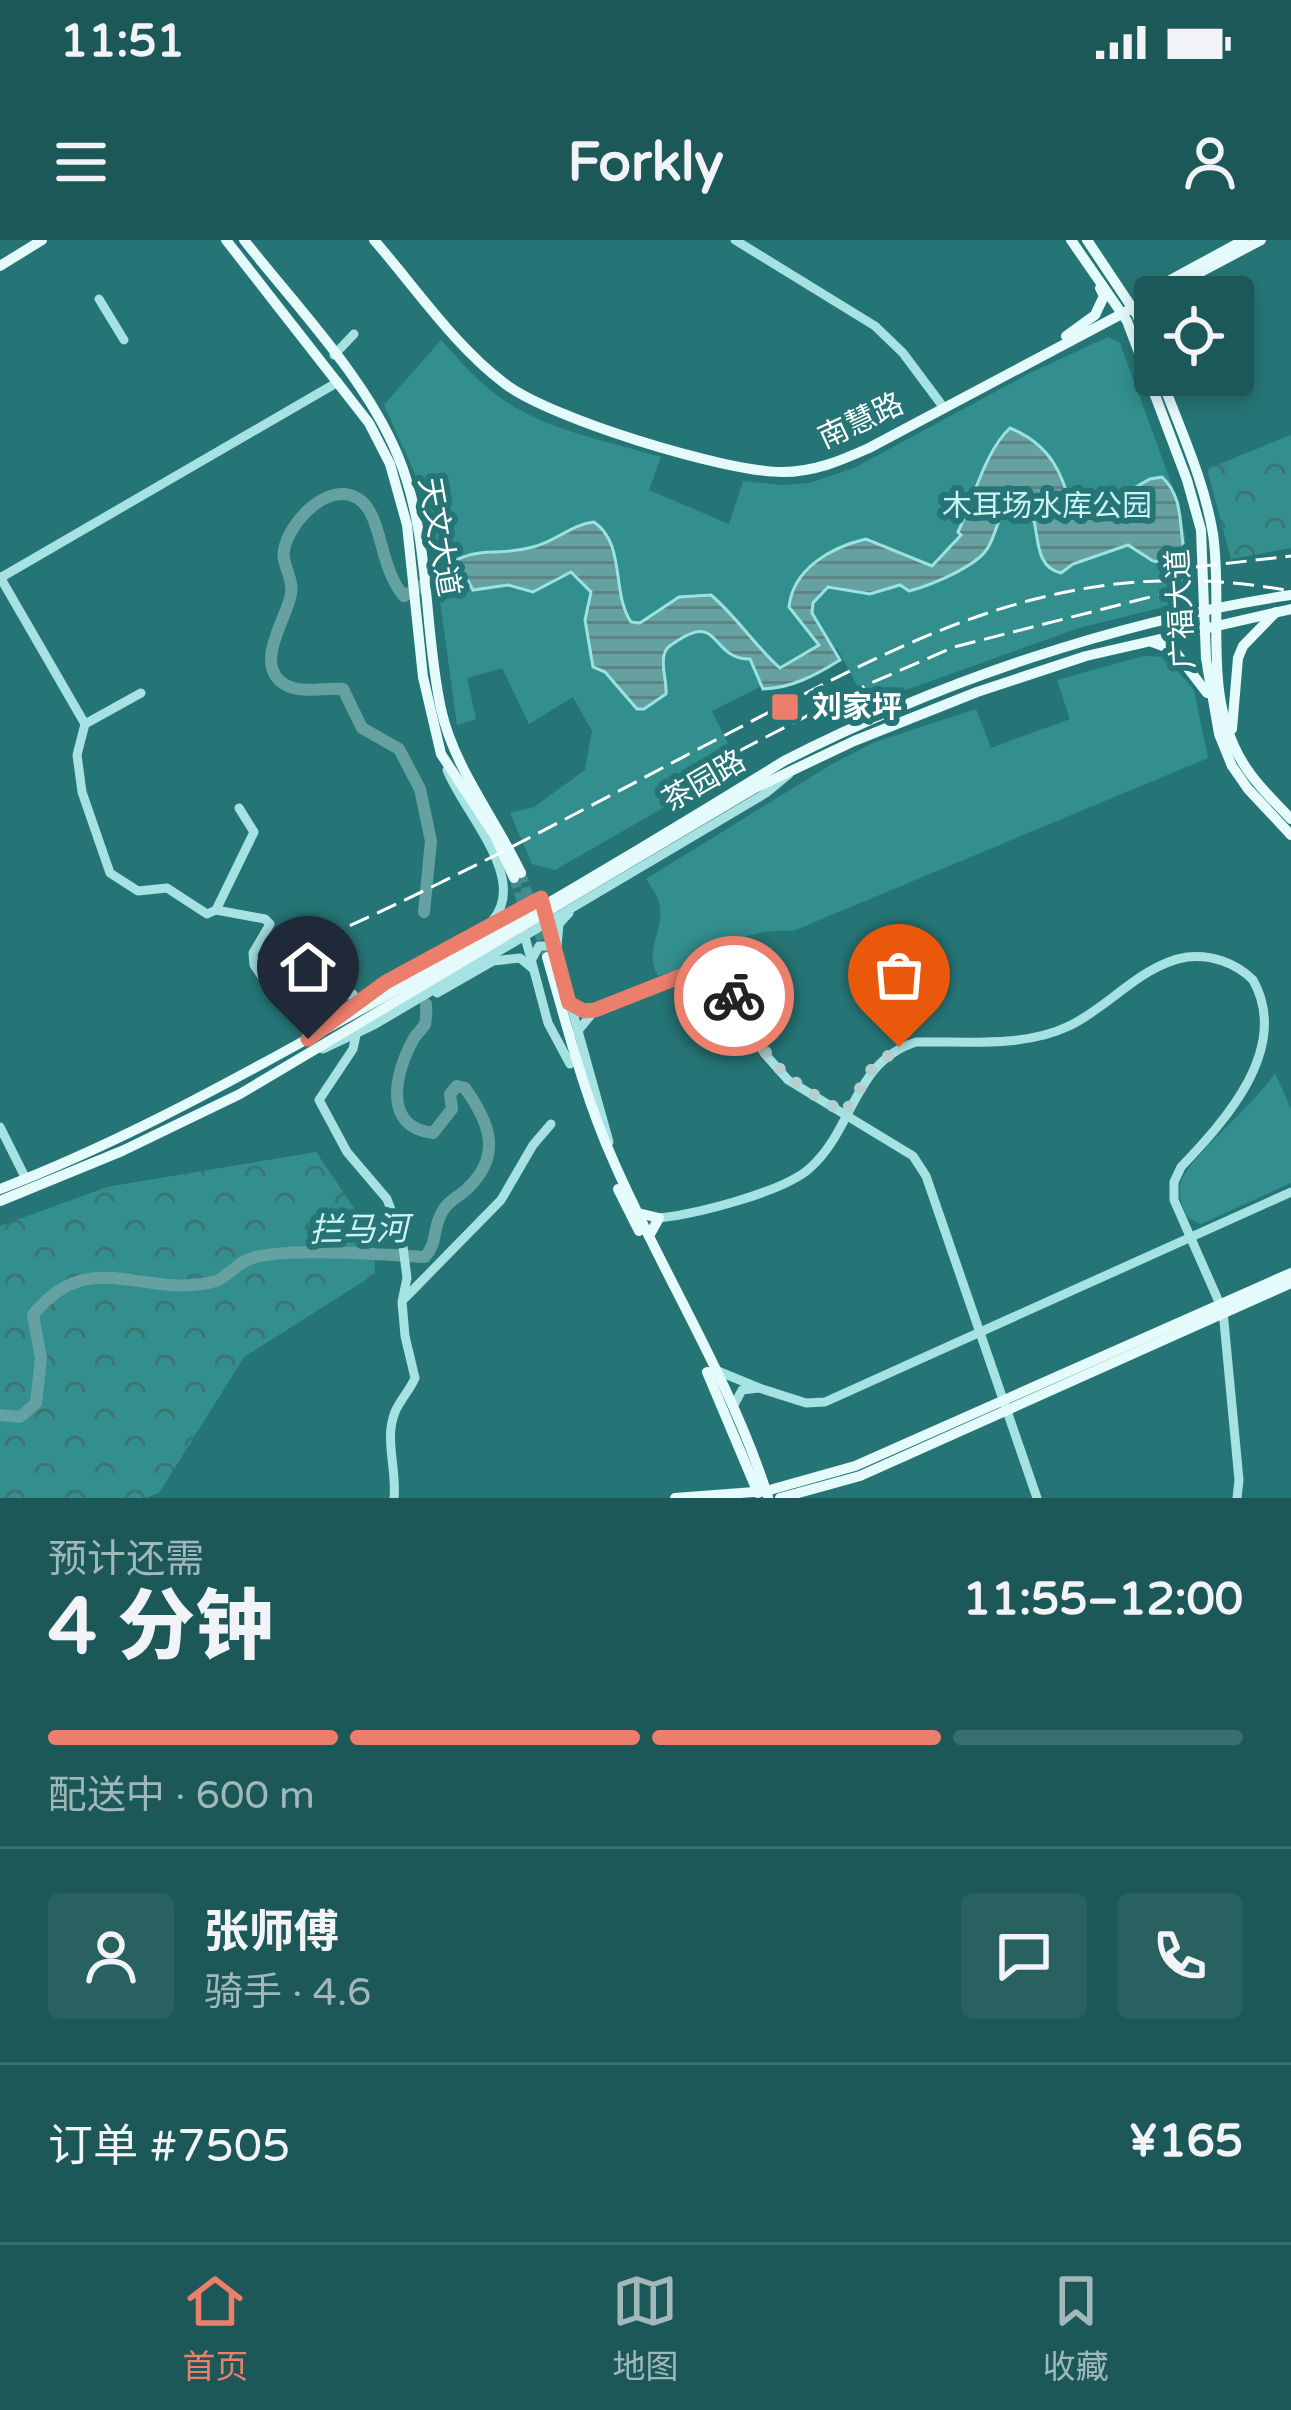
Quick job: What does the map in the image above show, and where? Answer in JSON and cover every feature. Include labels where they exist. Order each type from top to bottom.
[{"type":"main road","points":[[0,261],[29,240]]},
{"type":"main road","points":[[0,261],[42,240]]},
{"type":"main road","name":"天文大道","points":[[226,240],[369,423],[412,525]]},
{"type":"main road","name":"天文大道","points":[[244,240],[381,418],[400,459],[442,713],[457,760],[502,833],[513,877]]},
{"type":"main road","name":"南慧路","points":[[379,240],[483,355],[527,392],[572,411],[760,464],[813,463],[840,454],[1042,356],[1126,308]]},
{"type":"main road","name":"广福大道","points":[[1071,240],[1094,259]]},
{"type":"main road","name":"广福大道","points":[[1087,240],[1134,325]]},
{"type":"main road","name":"南慧路","points":[[1187,276],[1244,240]]},
{"type":"main road","name":"南慧路","points":[[1192,276],[1261,240]]},
{"type":"main road","points":[[1094,259],[1134,288]]},
{"type":"main road","points":[[1066,336],[1102,304],[1094,259]]},
{"type":"main road","name":"南慧路","points":[[942,405],[1134,304]]},
{"type":"main road","points":[[1042,356],[1112,327],[1134,337]]},
{"type":"main road","name":"广福大道","points":[[1160,396],[1206,530]]},
{"type":"main road","name":"广福大道","points":[[1168,396],[1198,477],[1206,530],[1211,700],[1219,734],[1232,766],[1291,836]]},
{"type":"main road","name":"茶园路","points":[[0,1201],[122,1150],[313,1054],[376,1009],[859,724],[1058,650],[1291,593]]},
{"type":"main road","name":"茶园路","points":[[753,785],[977,692],[1086,656],[1291,609]]},
{"type":"main road","points":[[1233,745],[1238,658],[1243,646],[1276,612]]},
{"type":"main road","name":"天文大道","points":[[427,640],[424,684],[441,754],[495,836],[513,877]]},
{"type":"main road","points":[[1147,641],[1174,650],[1211,700]]},
{"type":"main road","name":"广福大道","points":[[1211,658],[1233,745],[1257,782],[1291,819]]},
{"type":"main road","points":[[544,960],[570,1064],[605,1161],[763,1495]]},
{"type":"main road","points":[[544,960],[612,1160],[735,1417],[763,1495]]},
{"type":"main road","name":"茶园路","points":[[0,1189],[110,1144],[308,1039],[376,1009]]},
{"type":"main road","points":[[638,1213],[659,1218],[649,1236]]},
{"type":"main road","points":[[781,1498],[857,1471],[1291,1273]]},
{"type":"main road","points":[[1221,1307],[1291,1282]]},
{"type":"main road","points":[[730,1494],[742,1483],[747,1468]]},
{"type":"main road","points":[[675,1498],[763,1495],[857,1471]]},
{"type":"street","points":[[735,240],[875,326],[903,352],[942,405]]},
{"type":"street","points":[[99,299],[124,340]]},
{"type":"street","points":[[334,355],[354,334]]},
{"type":"street","points":[[338,382],[0,578],[85,724],[77,755],[82,792],[110,872],[138,891],[167,888],[207,914],[217,910],[266,919],[270,924],[254,952],[254,965],[283,1007],[353,994],[357,1002]]},
{"type":"street","points":[[85,724],[141,694]]},
{"type":"street","name":"茶园路","points":[[313,1054],[403,1008],[766,793],[792,771]]},
{"type":"street","points":[[217,910],[254,832],[239,808]]},
{"type":"street","points":[[477,933],[499,913],[513,877]]},
{"type":"street","name":"茶园路","points":[[308,1039],[357,1002],[541,898],[545,923]]},
{"type":"street","points":[[544,960],[560,924],[582,901]]},
{"type":"street","points":[[518,911],[525,935],[569,1003],[603,1112],[612,1160]]},
{"type":"street","points":[[544,960],[545,923]]},
{"type":"street","points":[[477,933],[488,932],[496,939],[488,956]]},
{"type":"street","points":[[659,1218],[731,1202],[806,1173],[822,1156],[871,1070],[899,1047],[916,1042],[1040,1037],[1089,1015],[1154,970],[1190,957],[1213,958],[1250,977],[1273,1009],[1276,1046]]},
{"type":"street","points":[[403,1008],[501,958],[544,960]]},
{"type":"street","points":[[569,1003],[584,1011],[595,1010],[690,971],[716,970],[775,1068],[913,1156],[926,1176],[1036,1498]]},
{"type":"street","points":[[577,1032],[595,1010]]},
{"type":"street","points":[[356,1035],[353,1049],[319,1100],[347,1152],[387,1199],[402,1239],[407,1279],[402,1302],[415,1378],[395,1411],[389,1440],[394,1498]]},
{"type":"street","points":[[1237,1498],[1221,1307],[1174,1200],[1174,1182],[1181,1167],[1257,1087],[1269,1068]]},
{"type":"street","points":[[402,1302],[501,1200],[551,1124]]},
{"type":"street","points":[[0,1126],[26,1179]]},
{"type":"street","points":[[713,1369],[806,1403],[825,1402],[1291,1192]]},
{"type":"street","points":[[735,1417],[738,1393],[759,1388]]},
{"type":"green space","name":"木耳场水库公园","points":[[1108,337],[1120,343],[1134,381],[1134,396],[1139,396],[1173,488],[1185,536],[1188,601],[1079,628],[867,704],[837,648],[712,711],[738,765],[555,870],[532,864],[510,813],[534,807],[585,770],[592,731],[573,697],[529,724],[502,668],[467,678],[476,719],[457,725],[429,521],[416,476],[384,405],[441,340],[485,386],[520,410],[579,434],[661,457],[649,490],[729,524],[743,481],[809,483],[854,468],[1030,373]]},
{"type":"green space","points":[[1291,435],[1291,548],[1231,559],[1207,469]]},
{"type":"green space","points":[[1143,656],[1165,657],[1194,690],[1208,758],[793,931],[743,938],[714,949],[710,959],[658,976],[653,950],[660,907],[646,879],[875,742],[976,709],[991,748],[1070,719],[1057,680]]},
{"type":"green space","points":[[1275,1073],[1291,1109],[1291,1183],[1201,1224],[1188,1218],[1180,1192],[1187,1171]]},
{"type":"green space","points":[[316,1152],[373,1236],[375,1274],[244,1357],[159,1493],[146,1498],[0,1498],[0,1226],[107,1187]]},
{"type":"water","points":[[1010,428],[1046,452],[1078,520],[1150,479],[1162,477],[1175,496],[1187,562],[1170,580],[1164,577],[1164,562],[1153,561],[1128,545],[1073,564],[1061,573],[1043,560],[1032,514],[1020,494],[1006,506],[986,550],[946,577],[909,591],[900,585],[870,594],[828,587],[813,603],[812,613],[840,660],[822,671],[763,689],[750,659],[728,652],[709,634],[691,633],[666,650],[666,694],[644,709],[637,709],[605,672],[593,667],[585,620],[591,592],[571,572],[533,592],[508,585],[473,590],[465,575],[436,585],[435,573],[463,557],[533,547],[594,522],[610,543],[631,622],[640,623],[679,597],[711,595],[780,668],[819,645],[789,607],[806,570],[828,554],[866,539],[932,566],[961,535],[958,532],[987,462]]},
{"type":"waterway","name":"拦马河","points":[[424,912],[431,841],[420,789],[399,749],[362,728],[343,689],[287,686],[273,672],[271,662],[291,594],[284,555],[287,539],[322,500],[346,494],[365,505],[404,596],[447,571]]},
{"type":"waterway","name":"拦马河","points":[[1168,556],[1177,569],[1187,573]]},
{"type":"waterway","name":"拦马河","points":[[0,1415],[20,1417],[36,1403],[41,1358],[33,1315],[54,1294],[76,1282],[119,1278],[190,1285],[216,1281],[247,1260],[282,1253],[425,1257],[444,1210],[479,1175],[489,1150],[481,1113],[465,1088],[457,1086],[450,1094],[452,1109],[433,1133],[417,1129],[400,1110],[401,1068],[425,1024],[426,1004]]},
{"type":"tunnel","points":[[521,873],[547,957]]},
{"type":"tunnel","points":[[514,878],[526,914]]},
{"type":"railway","points":[[1196,567],[1291,556]]},
{"type":"railway","points":[[295,950],[450,878],[846,673],[984,614],[1055,594],[1129,583],[1207,581],[1291,591]]},
{"type":"railway","points":[[739,751],[871,683],[954,647],[1170,592]]},
{"type":"way so far","points":[[734,996],[775,1068],[845,1113],[871,1070],[899,1047]]},
{"type":"place","name":"刘家坪","points":[[785,707]]},
{"type":"route","points":[[308,1039],[386,982],[541,898],[569,1003],[580,1009],[595,1010],[704,967],[716,970],[734,996]]}]
